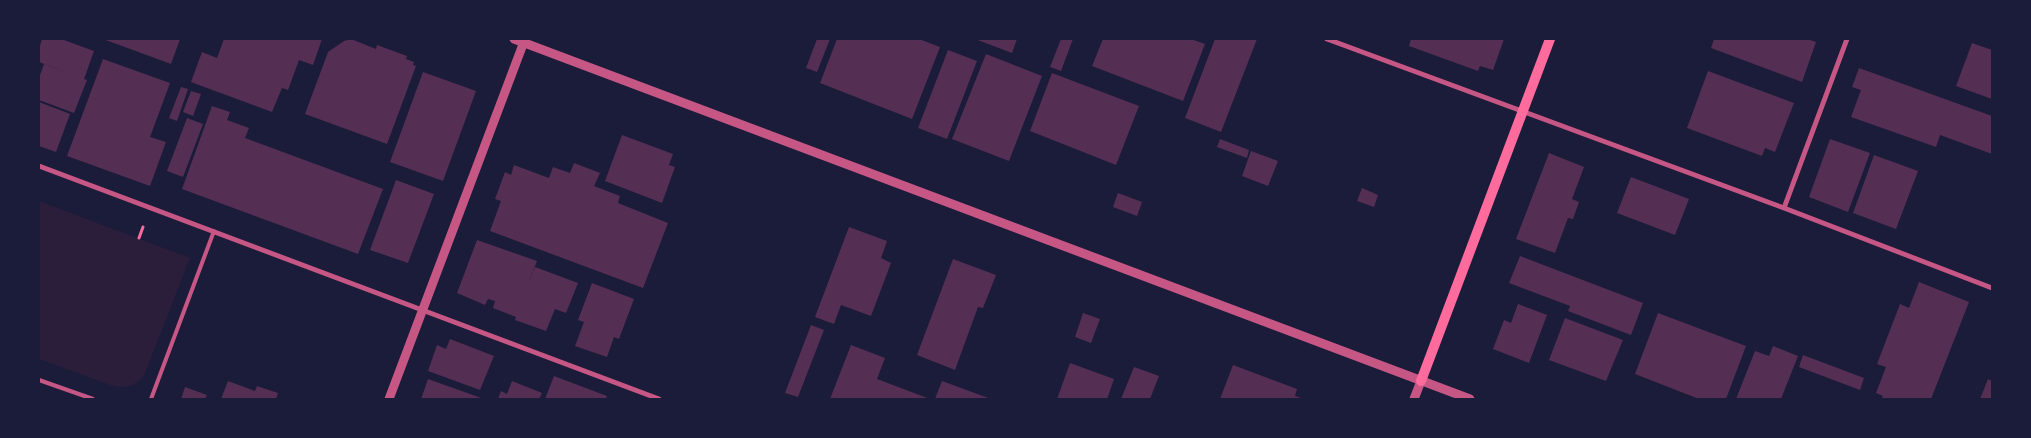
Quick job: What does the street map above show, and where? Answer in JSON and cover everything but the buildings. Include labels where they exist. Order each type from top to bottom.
[{"type":"main road","points":[[1421,381],[1550,39]]},
{"type":"street","points":[[514,39],[524,40],[1470,399]]},
{"type":"street","points":[[1327,39],[1784,208],[1992,288]]},
{"type":"street","points":[[1784,208],[1847,39]]},
{"type":"street","points":[[389,399],[524,40]]},
{"type":"street","points":[[39,166],[423,310],[646,397],[659,399]]},
{"type":"street","points":[[1414,399],[1421,381]]},
{"type":"lane","points":[[151,399],[214,232]]},
{"type":"lane","points":[[39,380],[93,399]]},
{"type":"shaded area","points":[[39,201],[190,258],[144,376],[133,385],[120,387],[110,385],[39,359]]}]
